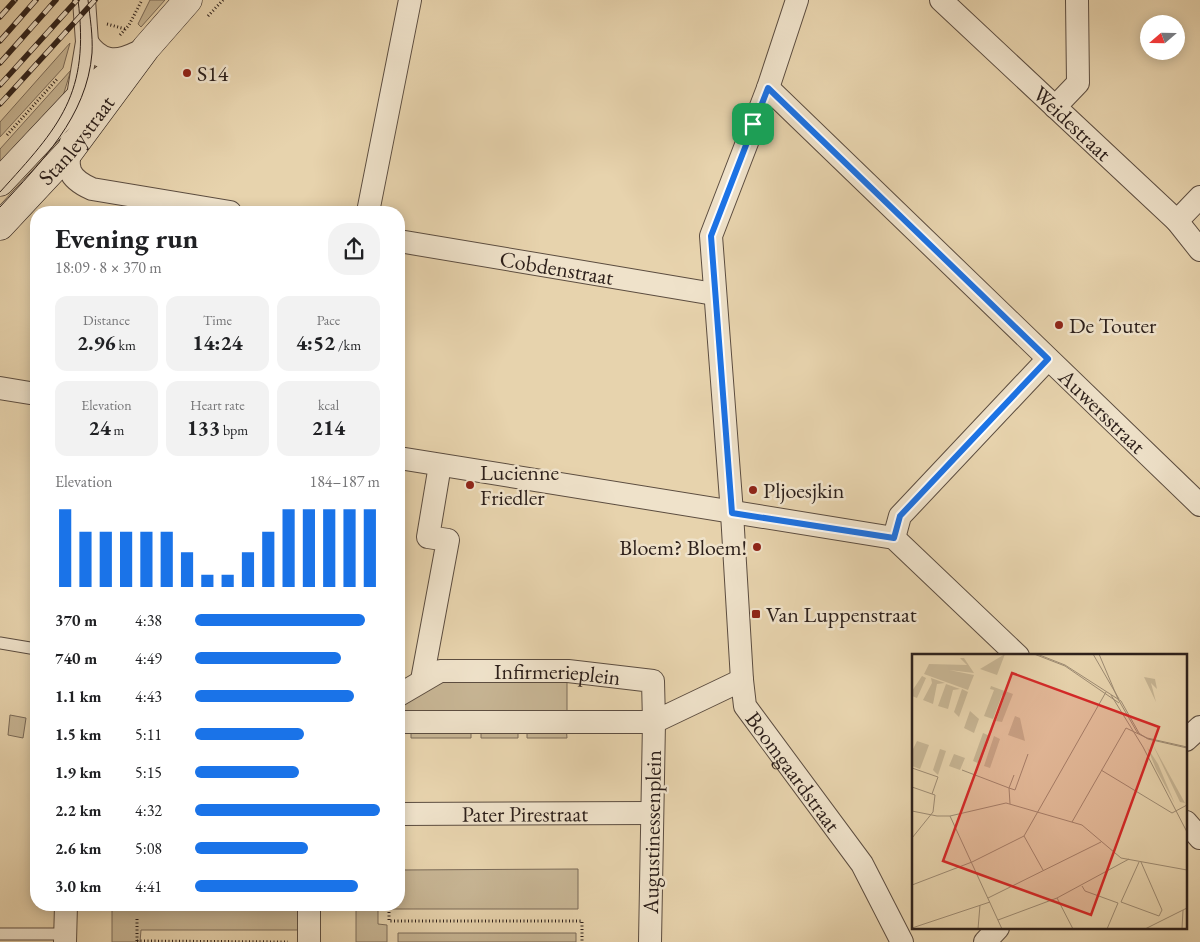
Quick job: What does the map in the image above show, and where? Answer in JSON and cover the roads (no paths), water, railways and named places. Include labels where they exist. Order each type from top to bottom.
[{"type":"street","points":[[84,0],[87,42],[69,152],[69,170],[77,182],[92,189],[194,206]]},
{"type":"street","name":"Stanleystraat","points":[[0,226],[69,152],[146,48],[188,0]]},
{"type":"street","points":[[369,206],[410,0]]},
{"type":"street","name":"Boomgaardstraat","points":[[797,0],[768,88],[711,236],[732,513],[742,680],[745,706],[862,864],[902,942]]},
{"type":"street","name":"Weidestraat","points":[[942,0],[1177,221],[1200,250]]},
{"type":"street","points":[[1055,107],[1078,83],[1077,0]]},
{"type":"street","points":[[87,42],[100,56],[108,60],[126,58],[146,48]]},
{"type":"street","name":"Stanleystraat","points":[[0,182],[78,98],[146,48]]},
{"type":"street","name":"Auwersstraat","points":[[768,88],[1200,505]]},
{"type":"street","points":[[1177,221],[1200,197]]},
{"type":"street","name":"Cobdenstraat","points":[[405,242],[714,294]]},
{"type":"street","points":[[894,538],[900,516],[1048,359]]},
{"type":"street","points":[[0,388],[30,393]]},
{"type":"street","points":[[405,459],[894,538],[1016,654]]},
{"type":"street","points":[[405,691],[422,680],[448,540],[428,537],[440,465]]},
{"type":"street","name":"Infirmerieplein","points":[[422,680],[440,670],[568,671],[653,681],[654,722]]},
{"type":"street","name":"Infirmerieplein","points":[[405,722],[654,722],[742,680]]},
{"type":"street","name":"Augustinessenplein","points":[[650,942],[654,722]]},
{"type":"street","points":[[1188,738],[1200,727]]},
{"type":"street","name":"Pater Pirestraat","points":[[405,814],[652,813]]},
{"type":"street","points":[[1188,824],[1200,838]]},
{"type":"street","points":[[65,938],[66,911]]},
{"type":"street","points":[[309,911],[309,942]]},
{"type":"street","points":[[985,942],[996,930]]},
{"type":"lane","points":[[0,643],[30,648]]},
{"type":"lane","points":[[0,934],[65,938]]},
{"type":"tram line","points":[[0,192],[39,147],[54,127],[66,106],[74,85],[79,60],[81,33],[78,0]]},
{"type":"tram line","points":[[0,207],[46,155],[72,118],[81,98],[88,76],[92,53],[92,33],[88,0]]},
{"type":"railway","points":[[0,17],[15,0]]},
{"type":"railway","points":[[0,41],[36,0]]},
{"type":"railway","points":[[0,63],[56,0]]},
{"type":"railway","points":[[0,85],[77,0]]},
{"type":"railway","points":[[0,104],[95,0]]},
{"type":"place","name":"S14","points":[[187,73]]},
{"type":"place","name":"De Touter","points":[[1059,325]]},
{"type":"place","name":"Lucienne Friedler","points":[[470,485]]},
{"type":"place","name":"Pljoesjkin","points":[[753,490]]},
{"type":"place","name":"Bloem? Bloem!","points":[[757,547]]},
{"type":"place","name":"Van Luppenstraat","points":[[756,614]]}]
